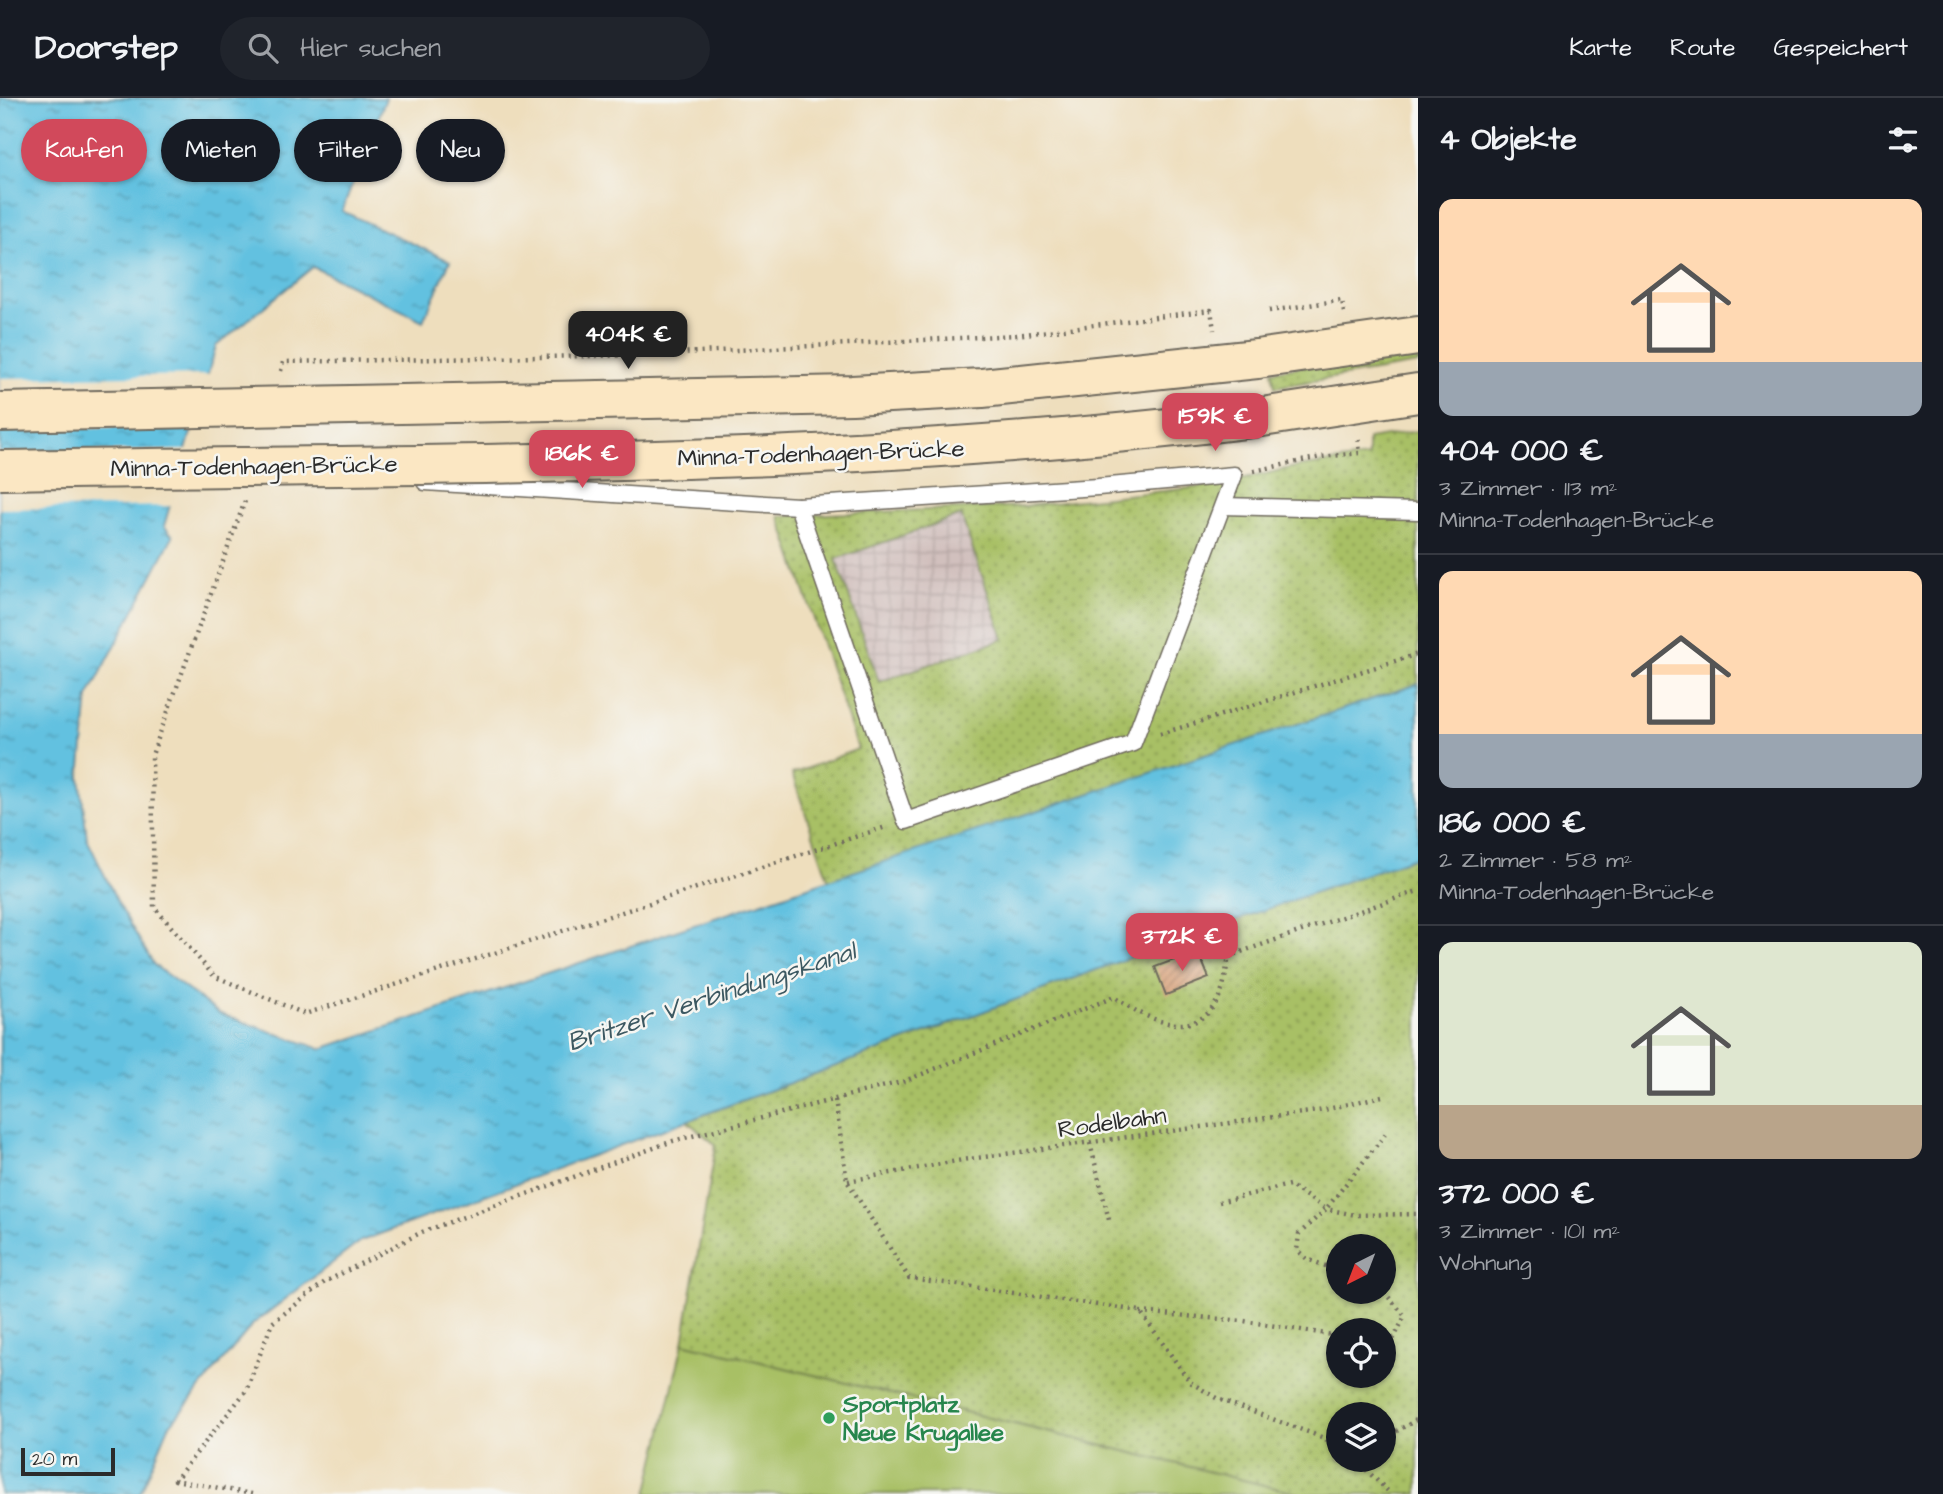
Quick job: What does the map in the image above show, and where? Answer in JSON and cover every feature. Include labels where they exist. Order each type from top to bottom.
[{"type":"main road","points":[[0,412],[852,396],[1008,386],[1257,359],[1418,336]]},
{"type":"main road","name":"Minna-Todenhagen-Brücke","points":[[0,470],[825,455],[1056,440],[1262,417],[1418,393]]},
{"type":"lane","points":[[255,472],[798,506],[1098,487],[1234,475],[1133,743],[906,821],[798,506]]},
{"type":"lane","points":[[1223,506],[1418,511]]},
{"type":"path","points":[[1269,312],[1342,300]]},
{"type":"path","points":[[283,362],[642,355],[1017,335],[1211,310]]},
{"type":"path","points":[[1234,475],[1321,457],[1360,453],[1357,428]]},
{"type":"path","points":[[255,472],[152,755],[154,907],[214,976],[305,1014],[906,821]]},
{"type":"path","points":[[1133,743],[1418,654]]},
{"type":"path","points":[[252,1494],[175,1480],[246,1391],[272,1323],[325,1282],[422,1232],[673,1141],[905,1081],[1114,997],[1136,1012],[1160,1022],[1188,1025],[1206,1016],[1219,998],[1229,956],[1418,891]]},
{"type":"path","name":"Rodelbahn","points":[[847,1181],[1324,1110],[1382,1096]]},
{"type":"path","points":[[835,1100],[847,1181],[909,1278],[1326,1334]]},
{"type":"path","points":[[1326,1266],[1307,1259],[1297,1250],[1299,1234],[1326,1209],[1387,1132]]},
{"type":"path","points":[[1090,1143],[1110,1220]]},
{"type":"path","points":[[1219,1202],[1289,1185],[1326,1209],[1355,1215],[1418,1214]]},
{"type":"path","points":[[1394,1304],[1405,1316],[1396,1334]]},
{"type":"path","points":[[1140,1311],[1189,1382],[1218,1399],[1326,1439]]},
{"type":"path","points":[[1396,1431],[1418,1419]]},
{"type":"path","points":[[1371,1472],[1391,1494]]},
{"type":"shaded area","points":[[961,515],[1005,639],[879,682],[836,559]]},
{"type":"green space","points":[[1418,348],[1418,364],[1275,387],[1272,371]]},
{"type":"green space","points":[[1418,431],[1418,684],[829,881],[792,774],[858,749],[779,516],[1025,506],[1219,485],[1290,468],[1368,457],[1368,439]],"holes":[[[961,515],[1004,639],[879,682],[836,559]]]},
{"type":"green space","points":[[1418,856],[1418,1494],[1300,1494],[683,1343],[716,1145],[687,1121],[1142,953]]},
{"type":"green space","name":"Sportplatz Neue Krugallee","points":[[683,1343],[1300,1494],[647,1494]]},
{"type":"water","name":"Britzer Verbindungskanal","points":[[0,98],[386,98],[378,119],[294,119],[294,182],[353,182],[342,211],[450,261],[423,321],[313,267],[216,346],[164,526],[173,536],[88,697],[80,777],[87,839],[118,903],[154,965],[220,1014],[321,1049],[1418,684],[1418,856],[1142,953],[361,1241],[253,1324],[169,1426],[140,1494],[0,1494]]},
{"type":"pier","points":[[212,375],[196,426],[0,429],[0,378]]},
{"type":"pier","points":[[189,450],[173,506],[0,509],[0,453]]},
{"type":"building","points":[[1198,951],[1209,978],[1166,995],[1155,967]]},
{"type":"place","name":"Sportplatz Neue Krugallee","points":[[829,1418]]}]
